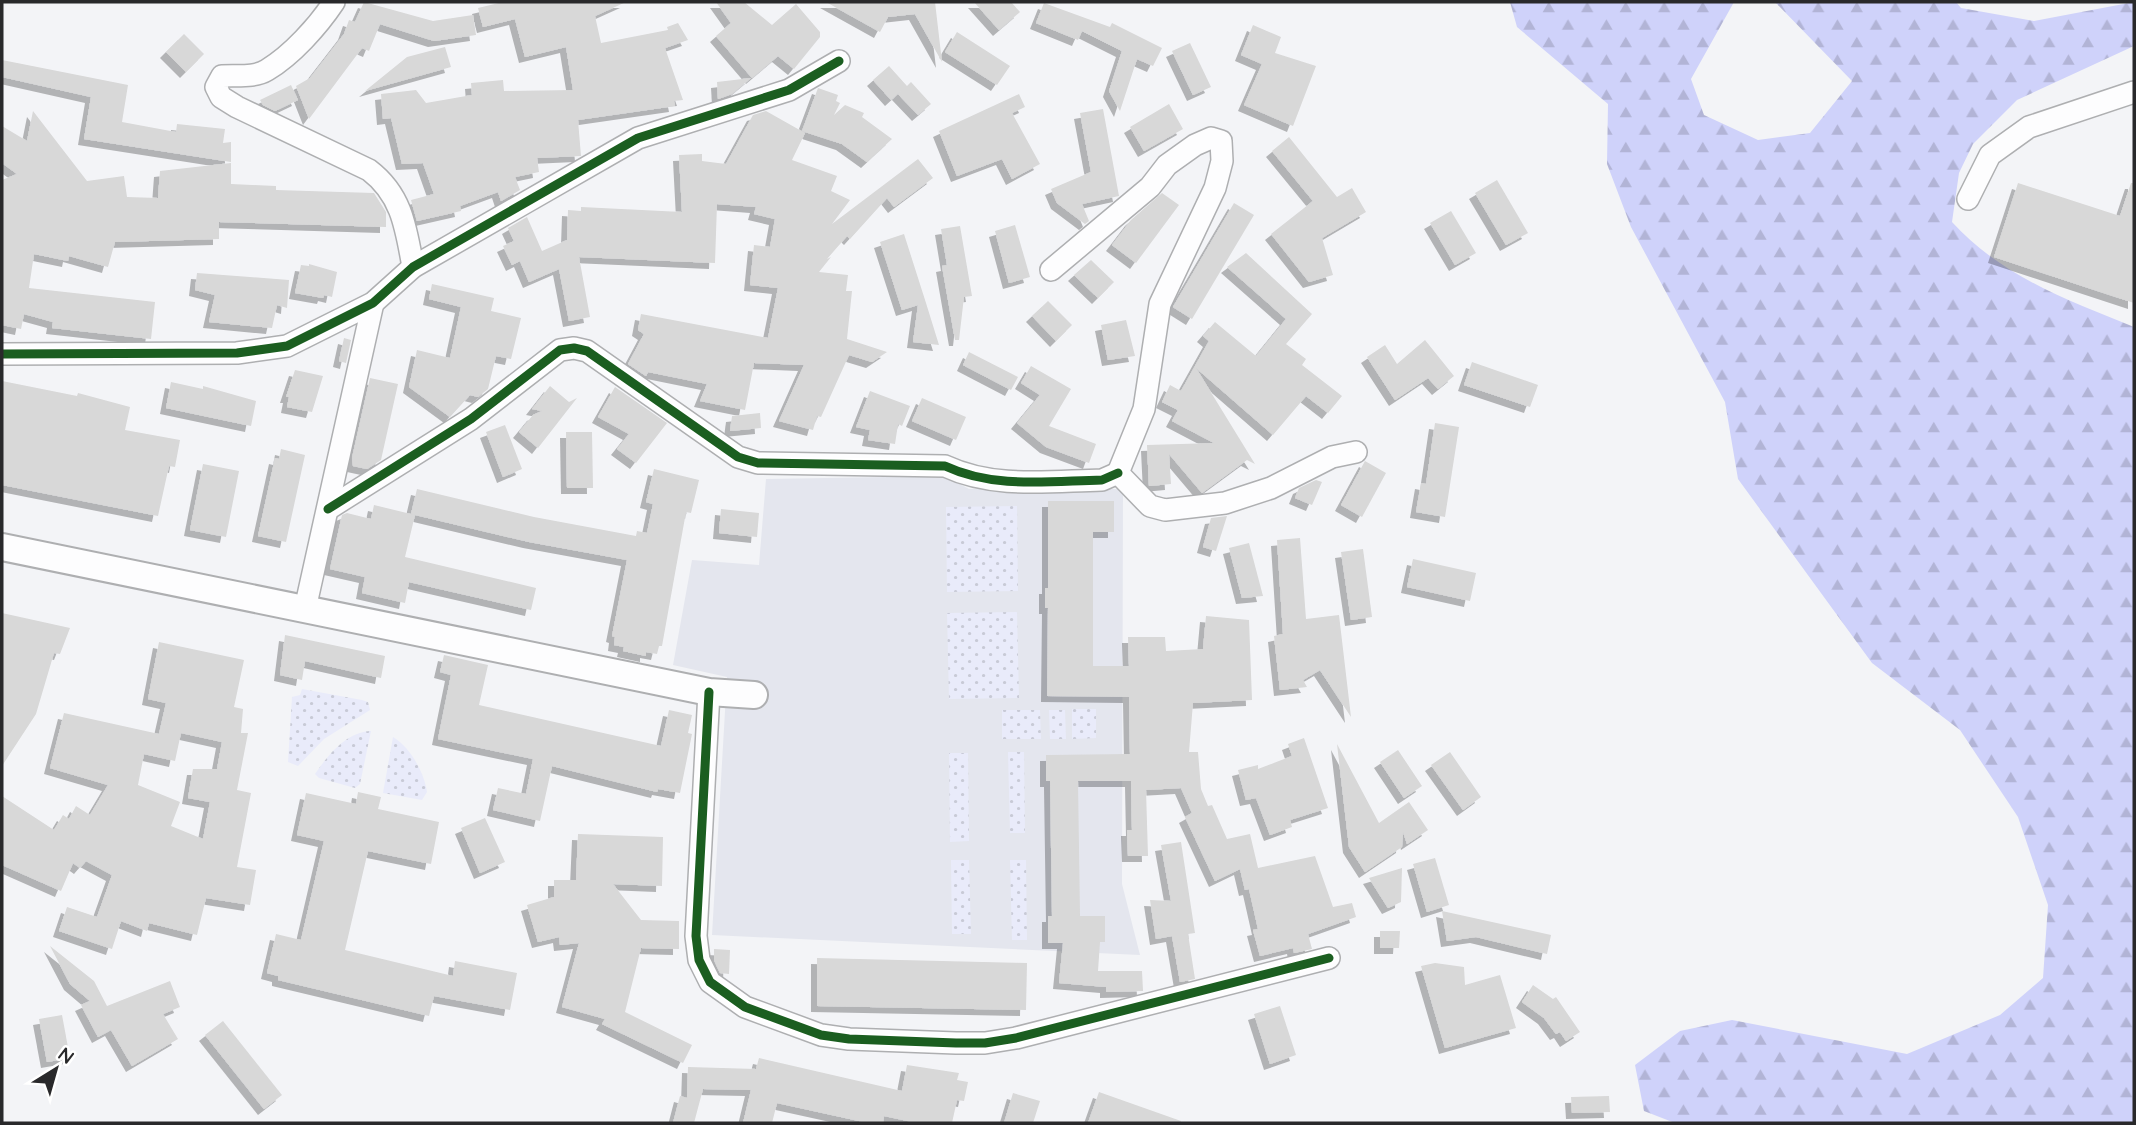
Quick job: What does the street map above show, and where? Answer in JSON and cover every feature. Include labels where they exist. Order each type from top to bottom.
[{"type":"main road","points":[[2,547],[709,692],[754,695]]},
{"type":"street","points":[[334,2],[304,37],[266,71],[250,75],[222,76],[216,87],[220,97],[237,107],[369,170],[384,181],[397,200],[413,267]]},
{"type":"street","points":[[2,354],[237,353],[287,346],[373,303],[413,267],[638,138],[789,90],[839,61]]},
{"type":"street","points":[[1968,199],[1990,155],[2029,127],[2134,92]]},
{"type":"street","points":[[327,509],[471,419],[560,350],[574,348],[587,351],[612,371],[641,386],[724,450],[758,463],[945,466],[970,478],[992,482],[1102,480],[1118,473],[1144,409],[1160,304],[1214,188],[1222,162],[1220,141],[1211,138],[1195,145],[1167,165],[1150,187],[1051,270]]},
{"type":"street","points":[[305,609],[373,303]]},
{"type":"street","points":[[1118,473],[1150,506],[1166,510],[1225,503],[1271,488],[1332,457],[1356,452]]},
{"type":"street","points":[[709,692],[696,936],[699,960],[710,982],[745,1007],[789,1025],[830,1036],[985,1043],[1329,958]]},
{"type":"shaded area","points":[[945,476],[969,489],[1123,489],[1122,884],[1140,955],[712,935],[727,677],[673,665],[692,560],[759,565],[766,479]]},
{"type":"shaded area","points":[[1017,506],[1018,591],[947,592],[946,507]]},
{"type":"shaded area","points":[[1017,612],[1019,698],[949,699],[947,613]]},
{"type":"shaded area","points":[[302,689],[362,700],[368,702],[370,710],[324,739],[298,766],[288,762],[292,697],[300,695]]},
{"type":"shaded area","points":[[1072,709],[1096,709],[1096,738],[1072,739]]},
{"type":"shaded area","points":[[1002,710],[1040,710],[1041,739],[1002,739]]},
{"type":"shaded area","points":[[1049,710],[1065,710],[1066,739],[1050,739]]},
{"type":"shaded area","points":[[371,731],[360,784],[355,788],[319,778],[315,774],[332,752],[346,740],[362,732]]},
{"type":"shaded area","points":[[393,737],[405,747],[419,768],[427,792],[422,800],[383,793]]},
{"type":"shaded area","points":[[1008,752],[1024,752],[1025,833],[1010,833]]},
{"type":"shaded area","points":[[949,753],[968,753],[969,841],[950,842]]},
{"type":"shaded area","points":[[951,860],[969,860],[971,934],[952,934]]},
{"type":"shaded area","points":[[1010,860],[1026,860],[1027,940],[1012,940]]},
{"type":"green space","points":[[1510,2],[1734,2],[1691,79],[1704,115],[1758,140],[1810,133],[1852,81],[1775,2],[1956,2],[1961,8],[2034,21],[2134,2],[2134,46],[2017,100],[1973,144],[1959,173],[1952,222],[1992,258],[2014,272],[2061,297],[2134,327],[2134,1123],[1675,1123],[1644,1111],[1635,1065],[1680,1031],[1732,1020],[1907,1054],[2000,1015],[2043,978],[2048,905],[2018,817],[1960,730],[1872,663],[1738,479],[1725,402],[1631,227],[1607,164],[1608,104],[1517,27]]},
{"type":"building","points":[[364,2],[433,21],[473,15],[476,35],[434,41],[380,24],[369,51],[362,48],[309,119],[296,86],[310,78],[344,34],[349,20],[355,22]]},
{"type":"building","points":[[503,2],[626,2],[595,16],[601,43],[668,30],[667,27],[678,23],[688,40],[665,48],[683,100],[674,101],[675,106],[578,120],[581,156],[537,158],[539,172],[515,177],[520,190],[501,201],[498,192],[460,206],[461,211],[417,221],[411,200],[434,194],[423,163],[402,164],[391,118],[383,119],[381,94],[416,90],[426,103],[472,95],[471,83],[503,80],[504,91],[573,90],[566,47],[525,57],[515,19],[483,27],[478,8]]},
{"type":"building","points":[[716,2],[744,2],[772,25],[796,4],[820,32],[820,37],[794,69],[778,56],[752,78],[716,36],[731,23]]},
{"type":"building","points":[[826,2],[935,2],[942,62],[915,14],[888,17],[880,32]]},
{"type":"building","points":[[974,2],[1011,2],[1020,12],[999,30]]},
{"type":"building","points":[[1044,3],[1110,27],[1112,23],[1162,48],[1153,66],[1137,59],[1120,111],[1109,91],[1122,51],[1082,31],[1078,40],[1036,23]]},
{"type":"building","points":[[1253,25],[1281,37],[1275,53],[1316,66],[1293,126],[1244,105],[1262,64],[1241,55]]},
{"type":"building","points":[[957,32],[1010,66],[997,85],[945,52]]},
{"type":"building","points":[[184,34],[204,54],[186,72],[166,52]]},
{"type":"building","points":[[1190,43],[1211,87],[1193,95],[1172,51]]},
{"type":"building","points":[[445,47],[451,67],[365,91],[407,57]]},
{"type":"building","points":[[2,60],[128,85],[122,122],[176,132],[177,124],[225,129],[223,143],[231,142],[231,162],[84,139],[91,97],[2,77]]},
{"type":"building","points":[[889,66],[907,86],[911,82],[931,104],[918,115],[898,94],[902,90],[891,100],[873,80]]},
{"type":"building","points":[[751,78],[732,94],[718,99],[717,82]]},
{"type":"building","points":[[291,85],[298,100],[275,111],[263,105],[260,100]]},
{"type":"building","points":[[818,88],[838,95],[836,101],[840,103],[834,115],[845,105],[864,113],[862,117],[892,139],[867,162],[842,144],[802,131]]},
{"type":"building","points":[[1019,94],[1025,107],[1012,113],[1040,164],[1012,179],[1002,159],[957,176],[939,131]]},
{"type":"building","points":[[1169,104],[1183,129],[1144,151],[1130,127]]},
{"type":"building","points":[[1103,109],[1119,196],[1082,204],[1089,221],[1085,224],[1057,203],[1051,189],[1091,172],[1080,113]]},
{"type":"building","points":[[33,111],[87,181],[124,176],[127,197],[158,198],[160,171],[231,163],[231,184],[276,186],[276,190],[374,193],[386,212],[386,227],[219,222],[219,239],[115,242],[108,267],[69,256],[68,261],[34,254],[29,288],[155,302],[151,339],[52,328],[53,322],[24,314],[21,329],[2,325],[2,180],[17,174],[2,163],[2,126],[27,141]]},
{"type":"building","points":[[766,111],[805,133],[792,160],[837,176],[831,191],[850,200],[832,224],[918,159],[933,178],[894,207],[887,198],[850,239],[847,236],[819,272],[848,275],[846,291],[852,291],[847,339],[887,352],[872,362],[849,355],[821,417],[817,416],[813,430],[779,421],[804,365],[754,363],[745,410],[700,401],[707,384],[648,372],[646,376],[628,364],[644,334],[638,330],[641,314],[768,338],[778,288],[750,285],[754,245],[770,247],[775,219],[754,214],[756,207],[717,204],[715,263],[579,257],[590,317],[569,321],[559,269],[529,282],[520,261],[512,265],[503,246],[514,241],[508,228],[527,217],[542,251],[567,240],[568,210],[581,211],[581,207],[682,212],[679,155],[702,154],[702,161],[726,164],[753,115]]},
{"type":"building","points":[[1289,137],[1337,197],[1352,188],[1366,212],[1322,238],[1333,275],[1309,282],[1271,234],[1313,201],[1272,151]]},
{"type":"building","points":[[1497,180],[1528,233],[1506,245],[1475,193]]},
{"type":"building","points":[[2018,183],[2120,216],[2131,183],[2134,183],[2134,303],[1994,257]]},
{"type":"building","points":[[1162,193],[1179,205],[1136,263],[1112,245],[1131,220]]},
{"type":"building","points":[[1234,203],[1254,215],[1192,319],[1173,307]]},
{"type":"building","points":[[1451,211],[1476,253],[1455,265],[1430,223]]},
{"type":"building","points":[[1015,225],[1030,277],[1009,283],[995,231]]},
{"type":"building","points":[[960,226],[972,296],[964,297],[959,340],[955,340],[942,266],[947,265],[941,229]]},
{"type":"building","points":[[904,234],[939,345],[913,342],[918,305],[902,310],[880,242]]},
{"type":"building","points":[[1246,253],[1312,314],[1286,344],[1306,359],[1302,365],[1342,396],[1328,413],[1306,396],[1273,435],[1196,368],[1255,464],[1247,460],[1202,493],[1169,454],[1171,484],[1149,486],[1147,445],[1214,443],[1172,421],[1178,410],[1162,402],[1170,385],[1181,391],[1209,341],[1203,336],[1215,322],[1256,356],[1286,319],[1227,267]]},
{"type":"building","points":[[1091,260],[1114,282],[1098,298],[1074,275]]},
{"type":"building","points":[[309,264],[337,272],[332,297],[295,293],[301,265]]},
{"type":"building","points":[[197,273],[289,280],[287,308],[277,305],[272,328],[209,322],[215,295],[195,290]]},
{"type":"building","points":[[432,284],[494,298],[491,311],[521,318],[511,359],[496,356],[488,389],[478,397],[470,395],[450,417],[409,387],[417,350],[450,358],[461,307],[429,299]]},
{"type":"building","points":[[1048,301],[1072,325],[1056,341],[1032,316]]},
{"type":"building","points":[[1126,320],[1135,356],[1108,360],[1101,325]]},
{"type":"building","points":[[344,338],[351,340],[346,363],[339,361]]},
{"type":"building","points":[[1425,340],[1454,376],[1438,389],[1428,378],[1395,400],[1367,357],[1385,345],[1397,364]]},
{"type":"building","points":[[969,352],[1018,377],[1011,390],[963,365]]},
{"type":"building","points":[[1472,362],[1538,385],[1530,407],[1464,385]]},
{"type":"building","points":[[1031,366],[1071,389],[1049,426],[1096,444],[1089,463],[1046,447],[1017,423],[1040,395],[1021,383]]},
{"type":"building","points":[[295,370],[323,376],[312,412],[287,407],[289,397],[286,397]]},
{"type":"building","points":[[370,378],[398,384],[381,460],[367,469],[353,466],[352,458]]},
{"type":"building","points":[[2,381],[77,396],[78,393],[130,407],[125,430],[180,440],[175,467],[169,466],[158,516],[2,485]]},
{"type":"building","points":[[171,382],[203,389],[203,386],[256,401],[251,426],[166,408]]},
{"type":"building","points":[[550,386],[569,402],[577,398],[538,448],[519,432],[533,415],[542,411],[532,409]]},
{"type":"building","points":[[615,387],[667,423],[636,463],[617,449],[629,434],[598,417]]},
{"type":"building","points":[[870,391],[910,406],[902,426],[898,424],[895,444],[868,440],[870,430],[856,427]]},
{"type":"building","points":[[922,398],[966,417],[956,440],[912,421]]},
{"type":"building","points":[[760,413],[761,428],[730,431],[732,416]]},
{"type":"building","points":[[1435,423],[1459,427],[1445,517],[1416,512],[1421,483],[1426,484]]},
{"type":"building","points":[[505,425],[522,469],[503,477],[486,432]]},
{"type":"building","points":[[566,432],[592,432],[593,488],[567,488]]},
{"type":"building","points":[[281,449],[305,455],[286,542],[258,536],[275,458],[279,459]]},
{"type":"building","points":[[1365,461],[1386,473],[1362,517],[1341,505]]},
{"type":"building","points":[[203,464],[239,471],[226,537],[190,530]]},
{"type":"building","points":[[654,469],[699,480],[691,513],[686,512],[662,646],[659,646],[657,654],[646,652],[646,656],[623,651],[624,647],[614,645],[615,637],[612,636],[627,560],[529,542],[411,514],[417,489],[534,517],[636,536],[637,531],[647,533],[653,504],[646,502]]},
{"type":"building","points":[[1316,480],[1322,482],[1312,505],[1295,498],[1299,488]]},
{"type":"building","points":[[1048,501],[1114,501],[1114,532],[1093,532],[1093,666],[1129,666],[1128,637],[1165,637],[1166,651],[1203,649],[1206,616],[1249,620],[1252,700],[1193,703],[1189,752],[1198,752],[1201,789],[1208,806],[1212,805],[1227,839],[1250,834],[1258,868],[1315,856],[1333,907],[1352,903],[1356,917],[1308,934],[1312,949],[1294,953],[1293,948],[1260,956],[1253,930],[1258,929],[1249,889],[1245,890],[1240,869],[1215,881],[1185,817],[1192,813],[1181,788],[1146,790],[1148,856],[1128,856],[1127,830],[1132,830],[1131,781],[1078,781],[1080,916],[1105,916],[1105,942],[1100,942],[1098,971],[1142,971],[1143,991],[1106,992],[1106,987],[1059,983],[1063,943],[1048,943],[1048,916],[1052,916],[1050,781],[1046,781],[1046,755],[1130,754],[1129,697],[1047,696],[1048,608],[1045,608],[1045,588],[1048,588]]},
{"type":"building","points":[[374,505],[415,515],[405,557],[536,588],[531,610],[409,582],[405,603],[362,593],[365,577],[330,569],[342,515],[347,513],[371,519]]},
{"type":"building","points":[[721,509],[759,513],[757,537],[719,533]]},
{"type":"building","points":[[1227,516],[1216,551],[1203,547],[1211,518]]},
{"type":"building","points":[[1300,538],[1306,619],[1339,615],[1351,717],[1320,670],[1303,680],[1307,687],[1280,690],[1274,636],[1283,634],[1277,540]]},
{"type":"building","points":[[1249,543],[1263,596],[1242,598],[1229,548]]},
{"type":"building","points":[[1363,549],[1372,617],[1351,620],[1341,552]]},
{"type":"building","points":[[1413,559],[1476,573],[1470,601],[1407,587]]},
{"type":"building","points":[[2,613],[70,628],[60,654],[54,653],[36,714],[2,766]]},
{"type":"building","points":[[285,635],[385,656],[381,678],[305,661],[302,680],[280,675]]},
{"type":"building","points":[[159,642],[244,660],[234,707],[243,709],[241,733],[248,733],[237,790],[251,793],[237,867],[256,870],[250,905],[206,898],[197,935],[149,923],[147,931],[121,921],[112,949],[59,931],[67,907],[97,917],[112,875],[86,861],[80,868],[73,863],[61,891],[2,865],[2,796],[54,830],[63,815],[69,819],[76,806],[90,815],[108,785],[50,768],[64,713],[159,734],[166,703],[148,699]],"holes":[[[181,733],[222,742],[217,769],[193,769],[188,798],[210,802],[203,839],[171,826],[180,802],[138,785],[144,754],[175,761]]]},
{"type":"building","points":[[444,655],[488,665],[479,705],[661,746],[669,710],[692,715],[688,733],[692,734],[680,793],[658,789],[657,792],[552,766],[540,821],[493,810],[498,788],[526,794],[533,759],[438,739],[451,675],[440,672]]},
{"type":"building","points":[[1304,738],[1328,808],[1290,820],[1292,827],[1270,835],[1256,798],[1246,800],[1238,770],[1258,765],[1258,769],[1292,756],[1288,744]]},
{"type":"building","points":[[1337,744],[1379,823],[1409,802],[1428,830],[1407,844],[1403,832],[1402,847],[1365,872],[1349,847]]},
{"type":"building","points":[[1398,750],[1422,786],[1404,798],[1380,762]]},
{"type":"building","points":[[1450,752],[1481,797],[1463,810],[1431,765]]},
{"type":"building","points":[[358,792],[381,797],[378,809],[439,822],[431,864],[368,851],[345,950],[453,976],[455,961],[517,973],[510,1010],[434,996],[429,1016],[278,980],[278,976],[267,973],[276,934],[301,940],[324,841],[297,835],[306,793],[356,804]]},
{"type":"building","points":[[485,818],[505,862],[480,873],[461,828]]},
{"type":"building","points":[[578,834],[663,837],[662,886],[613,884],[641,920],[679,921],[679,949],[641,948],[625,1012],[692,1045],[683,1063],[602,1024],[605,1019],[562,1007],[579,943],[560,945],[559,937],[538,942],[527,905],[554,897],[554,880],[576,880]]},
{"type":"building","points":[[1181,842],[1195,933],[1188,934],[1195,979],[1180,982],[1172,936],[1156,939],[1150,900],[1171,901],[1161,845]]},
{"type":"building","points":[[1435,858],[1449,905],[1427,912],[1413,864]]},
{"type":"building","points":[[1402,868],[1401,902],[1388,908],[1369,878]]},
{"type":"building","points":[[1442,911],[1551,935],[1547,954],[1476,937],[1447,941]]},
{"type":"building","points":[[1380,931],[1400,931],[1399,948],[1380,948]]},
{"type":"building","points":[[50,946],[94,981],[107,1006],[170,981],[180,1007],[163,1014],[178,1039],[132,1066],[111,1030],[98,1037],[81,1005],[90,1001],[70,984]]},
{"type":"building","points":[[714,949],[730,950],[729,974],[720,973],[714,960]]},
{"type":"building","points":[[817,958],[1027,963],[1026,1010],[817,1006]]},
{"type":"building","points":[[1435,963],[1464,967],[1465,985],[1500,975],[1516,1028],[1445,1048],[1421,966]]},
{"type":"building","points":[[1533,985],[1553,999],[1556,997],[1580,1032],[1566,1041],[1560,1032],[1556,1034],[1544,1018],[1522,1002]]},
{"type":"building","points":[[1280,1006],[1296,1055],[1270,1064],[1254,1014]]},
{"type":"building","points":[[62,1015],[70,1058],[47,1062],[39,1019]]},
{"type":"building","points":[[223,1021],[282,1095],[264,1109],[205,1035]]},
{"type":"building","points":[[759,1058],[902,1091],[907,1065],[959,1073],[957,1080],[968,1082],[964,1101],[957,1100],[952,1123],[917,1123],[884,1116],[883,1123],[868,1123],[777,1103],[772,1123],[743,1123],[751,1090],[703,1089],[694,1123],[673,1123],[680,1096],[687,1098],[688,1067],[756,1069]]},
{"type":"building","points":[[1099,1092],[1181,1121],[1088,1123]]},
{"type":"building","points":[[1013,1093],[1040,1101],[1033,1123],[1004,1123]]},
{"type":"building","points":[[1609,1096],[1610,1112],[1572,1113],[1571,1097]]},
{"type":"cycle path","points":[[2,354],[237,353],[287,346],[373,303],[413,267],[638,138],[789,90],[839,61]]},
{"type":"cycle path","points":[[328,509],[471,419],[560,350],[574,348],[587,351],[738,457],[758,463],[945,466],[983,478],[1022,482],[1102,480],[1118,473]]},
{"type":"cycle path","points":[[709,692],[696,936],[699,960],[710,982],[745,1007],[821,1035],[849,1039],[985,1043],[1016,1038],[1329,958]]}]
